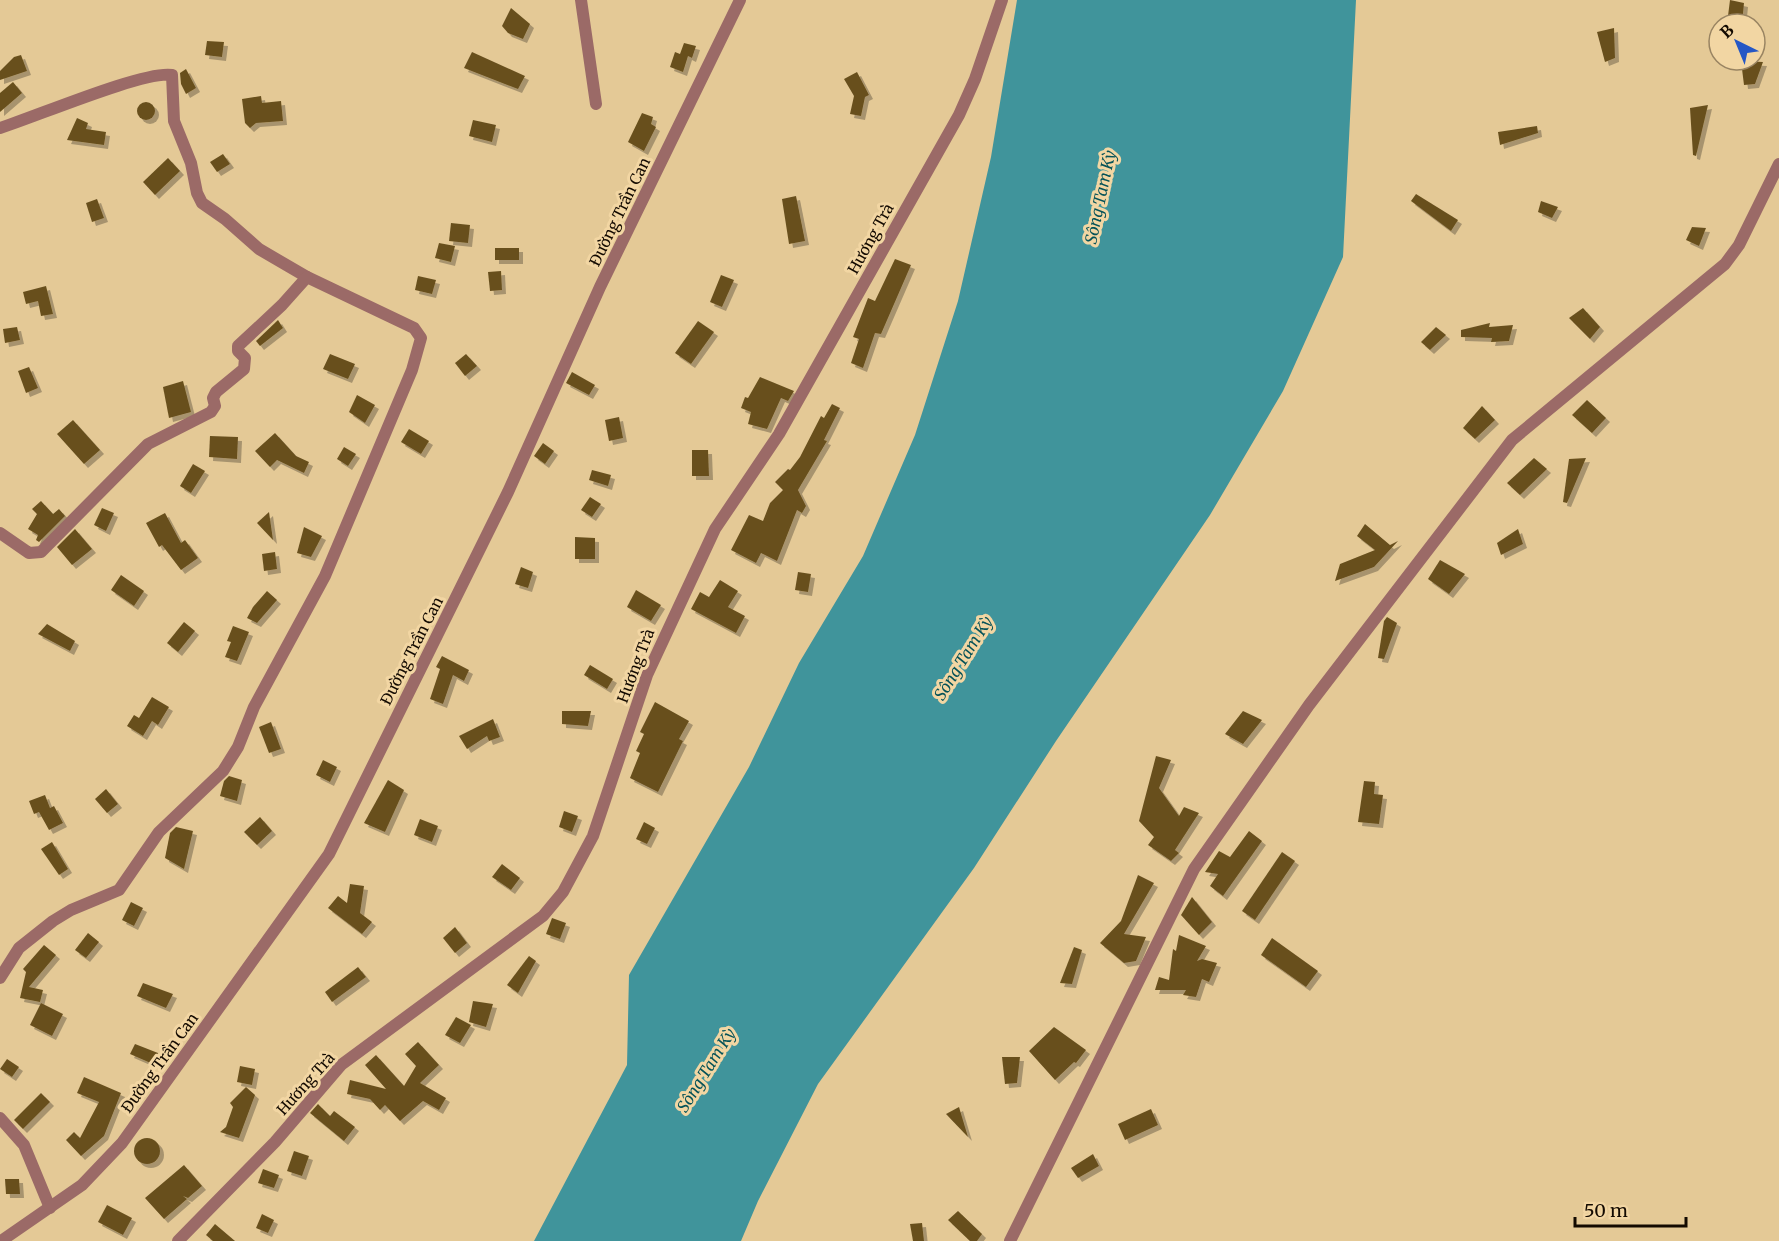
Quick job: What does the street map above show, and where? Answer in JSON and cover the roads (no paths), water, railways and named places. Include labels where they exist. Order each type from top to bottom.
[{"type":"street","points":[[581,0],[596,104]]},
{"type":"street","name":"Đường Trần Can","points":[[1,1241],[82,1185],[122,1143],[329,854],[508,492],[600,287],[740,0]]},
{"type":"street","name":"Hương Trà","points":[[178,1241],[274,1142],[341,1065],[543,916],[563,892],[593,836],[647,675],[691,578],[731,502],[779,434],[959,115],[975,79],[1002,0]]},
{"type":"street","points":[[0,128],[128,83],[164,73],[172,75],[174,121],[191,163],[200,199],[259,249],[307,277],[414,328],[421,338],[412,370],[325,576],[254,707],[238,747],[223,771],[159,832],[119,890],[71,910],[44,928],[20,948],[0,978]]},
{"type":"street","points":[[1010,1241],[1194,869],[1309,705],[1512,440],[1719,270],[1731,256],[1779,164]]},
{"type":"street","points":[[0,532],[29,553],[41,552],[138,452],[148,444],[211,412],[215,406],[213,398],[216,392],[244,369],[245,358],[238,351],[238,346],[282,305],[307,277]]},
{"type":"street","points":[[0,1118],[24,1145],[50,1208]]},
{"type":"water","name":"Sông Tam Kỳ","points":[[1017,0],[1356,0],[1343,257],[1283,391],[1210,515],[1056,741],[974,868],[818,1084],[758,1201],[741,1241],[534,1241],[627,1065],[629,975],[749,767],[799,663],[863,556],[915,435],[958,301],[991,157]]}]
